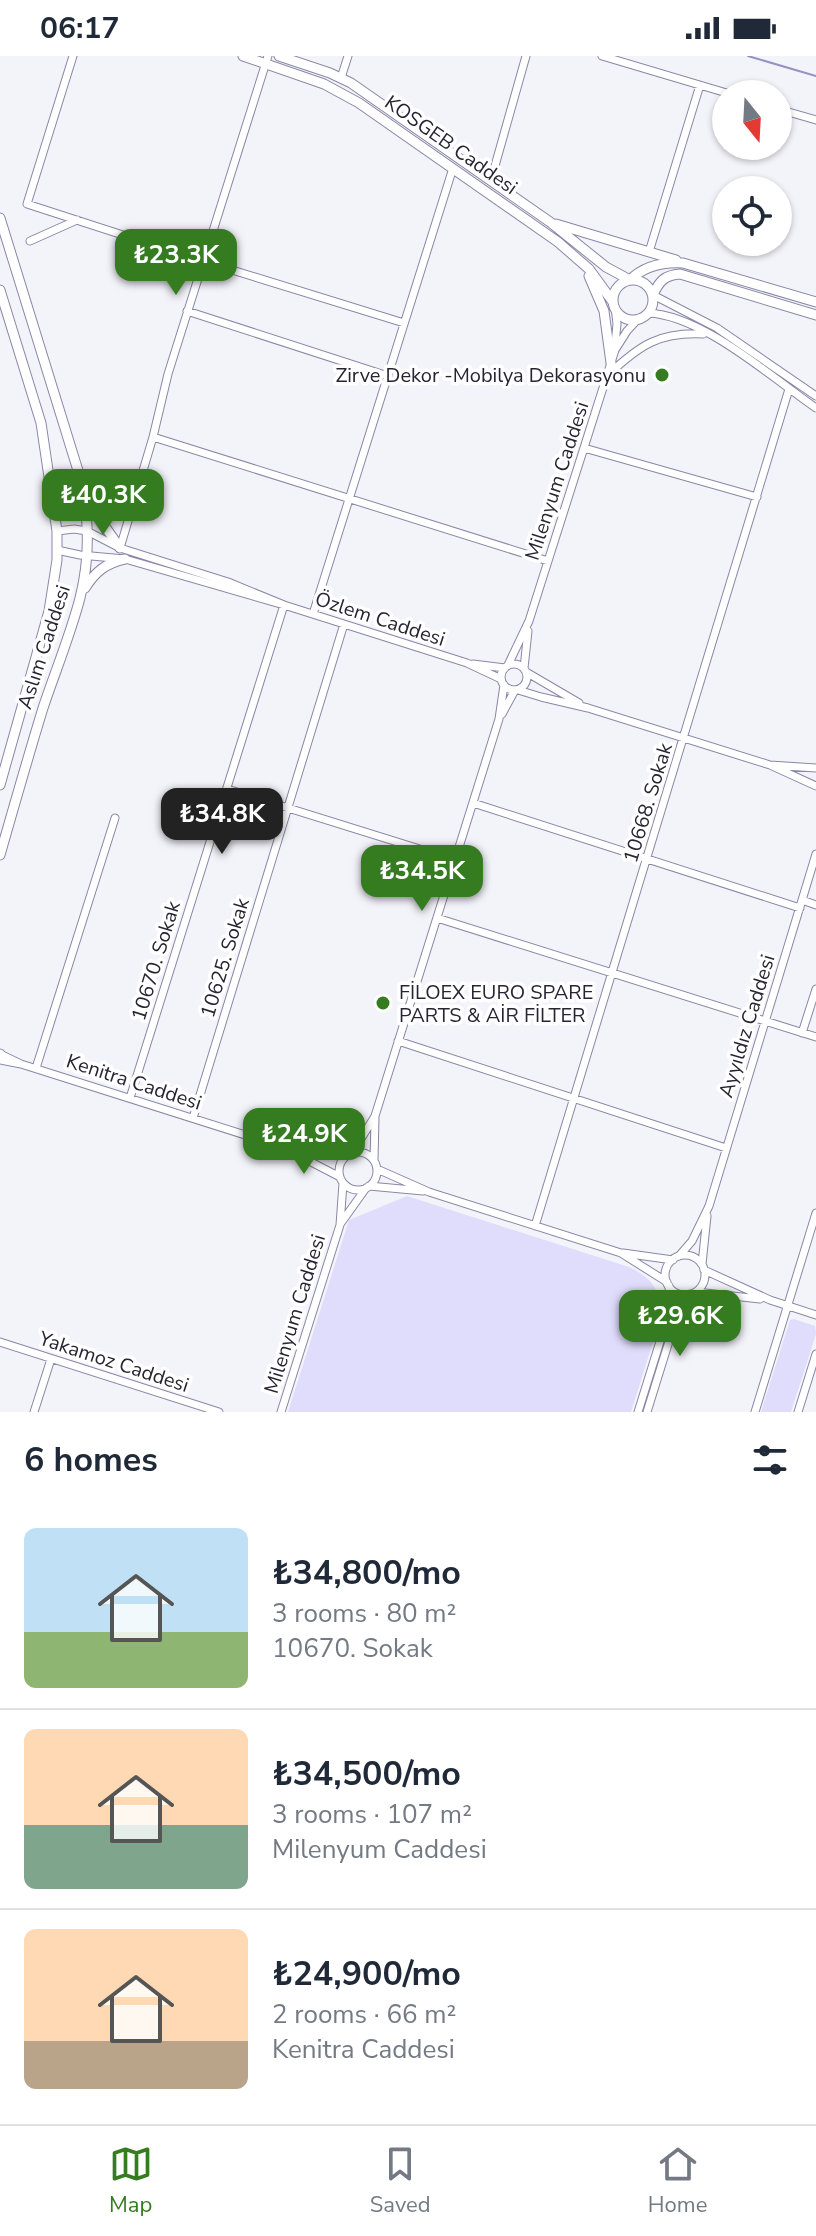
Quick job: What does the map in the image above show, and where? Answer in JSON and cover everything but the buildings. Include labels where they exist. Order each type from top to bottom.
[{"type":"main road","name":"KOSGEB Caddesi","points":[[243,56],[267,60],[337,90],[545,232],[579,259],[614,304]]},
{"type":"main road","name":"KOSGEB Caddesi","points":[[279,56],[341,78],[550,222],[606,267],[630,280],[652,267],[683,263]]},
{"type":"main road","name":"Aslım Caddesi","points":[[0,218],[77,465],[87,531],[80,598],[43,708],[0,855]]},
{"type":"main road","name":"KOSGEB Caddesi","points":[[550,222],[816,301]]},
{"type":"main road","points":[[579,259],[602,305],[611,363]]},
{"type":"main road","points":[[653,295],[644,283],[630,280],[617,288],[614,304],[625,317],[644,316],[662,280],[680,274],[816,315]]},
{"type":"main road","name":"Aslım Caddesi","points":[[0,290],[41,423],[57,515],[57,550],[49,611],[0,785]]},
{"type":"main road","points":[[77,465],[99,518],[120,548]]},
{"type":"main road","points":[[80,598],[100,569],[125,559]]},
{"type":"street","points":[[73,56],[27,204],[404,323]]},
{"type":"street","points":[[341,78],[348,56]]},
{"type":"street","points":[[491,180],[526,56]]},
{"type":"street","points":[[602,56],[712,89]]},
{"type":"street","points":[[120,548],[168,374],[267,60]]},
{"type":"street","points":[[649,252],[700,85]]},
{"type":"street","points":[[792,113],[816,120]]},
{"type":"street","points":[[313,614],[453,168]]},
{"type":"street","points":[[30,241],[77,220]]},
{"type":"street","points":[[653,295],[717,328],[816,396]]},
{"type":"street","name":"Milenyum Caddesi","points":[[529,621],[615,350],[617,324],[614,304]]},
{"type":"street","points":[[187,311],[388,376]]},
{"type":"street","points":[[644,316],[674,317],[710,335],[816,408]]},
{"type":"street","name":"Milenyum Caddesi","points":[[615,350],[627,331],[644,316]]},
{"type":"street","points":[[607,376],[640,347],[658,338],[677,334],[710,335]]},
{"type":"street","name":"10668. Sokak","points":[[535,1226],[789,389]]},
{"type":"street","points":[[153,437],[548,561]]},
{"type":"street","points":[[584,448],[757,497]]},
{"type":"street","name":"Özlem Caddesi","points":[[57,531],[87,531],[120,548],[228,582],[284,605]]},
{"type":"street","name":"Özlem Caddesi","points":[[57,550],[125,559],[284,605],[467,663],[502,682]]},
{"type":"street","name":"10670. Sokak","points":[[130,1098],[284,605]]},
{"type":"street","points":[[340,1225],[339,1165],[359,1142],[375,1116],[499,719],[506,666],[529,621]]},
{"type":"street","points":[[499,719],[516,690],[525,684],[529,621]]},
{"type":"street","name":"10625. Sokak","points":[[193,1118],[344,624]]},
{"type":"street","name":"Özlem Caddesi","points":[[467,663],[506,666]]},
{"type":"street","points":[[506,666],[517,664],[588,708]]},
{"type":"street","points":[[502,682],[509,689],[588,708],[770,765],[816,786]]},
{"type":"street","points":[[770,765],[816,768]]},
{"type":"street","points":[[227,789],[455,860]]},
{"type":"street","points":[[473,803],[647,860],[801,904],[816,905]]},
{"type":"street","points":[[36,1068],[115,818]]},
{"type":"street","name":"Ayyıldız Caddesi","points":[[676,1258],[692,1241],[709,1206],[816,854]]},
{"type":"street","points":[[437,918],[816,1037]]},
{"type":"street","points":[[802,1033],[816,989]]},
{"type":"street","points":[[398,1041],[726,1148]]},
{"type":"street","name":"Kenitra Caddesi","points":[[0,1057],[283,1147]]},
{"type":"street","points":[[340,1225],[375,1179],[375,1116]]},
{"type":"street","points":[[283,1147],[353,1189],[368,1187],[429,1192]]},
{"type":"street","points":[[283,1147],[346,1156],[364,1152],[376,1165],[429,1192],[621,1253],[676,1258],[692,1256],[703,1267],[770,1300],[816,1315]]},
{"type":"street","name":"Ayyıldız Caddesi","points":[[703,1267],[709,1206]]},
{"type":"street","points":[[755,1412],[816,1213]]},
{"type":"street","name":"Milenyum Caddesi","points":[[281,1412],[340,1225]]},
{"type":"street","points":[[621,1253],[678,1294],[770,1300]]},
{"type":"street","points":[[638,1412],[667,1319],[670,1303],[666,1271],[676,1258]]},
{"type":"street","points":[[647,1412],[675,1322],[693,1293],[704,1282],[703,1267]]},
{"type":"street","name":"Yakamoz Caddesi","points":[[0,1342],[219,1412]]},
{"type":"street","points":[[798,1412],[816,1354]]},
{"type":"street","points":[[34,1412],[51,1359]]},
{"type":"shaded area","points":[[407,1196],[629,1267],[653,1284],[660,1306],[659,1318],[631,1412],[288,1412],[349,1220]]},
{"type":"shaded area","points":[[790,1320],[815,1326],[816,1334],[791,1412],[761,1412]]},
{"type":"waterway","points":[[748,56],[816,76]]},
{"type":"place","name":"Zirve Dekor -Mobilya Dekorasyonu","points":[[662,375]]},
{"type":"place","name":"FİLOEX EURO SPARE PARTS & AİR FİLTER","points":[[383,1003]]}]
